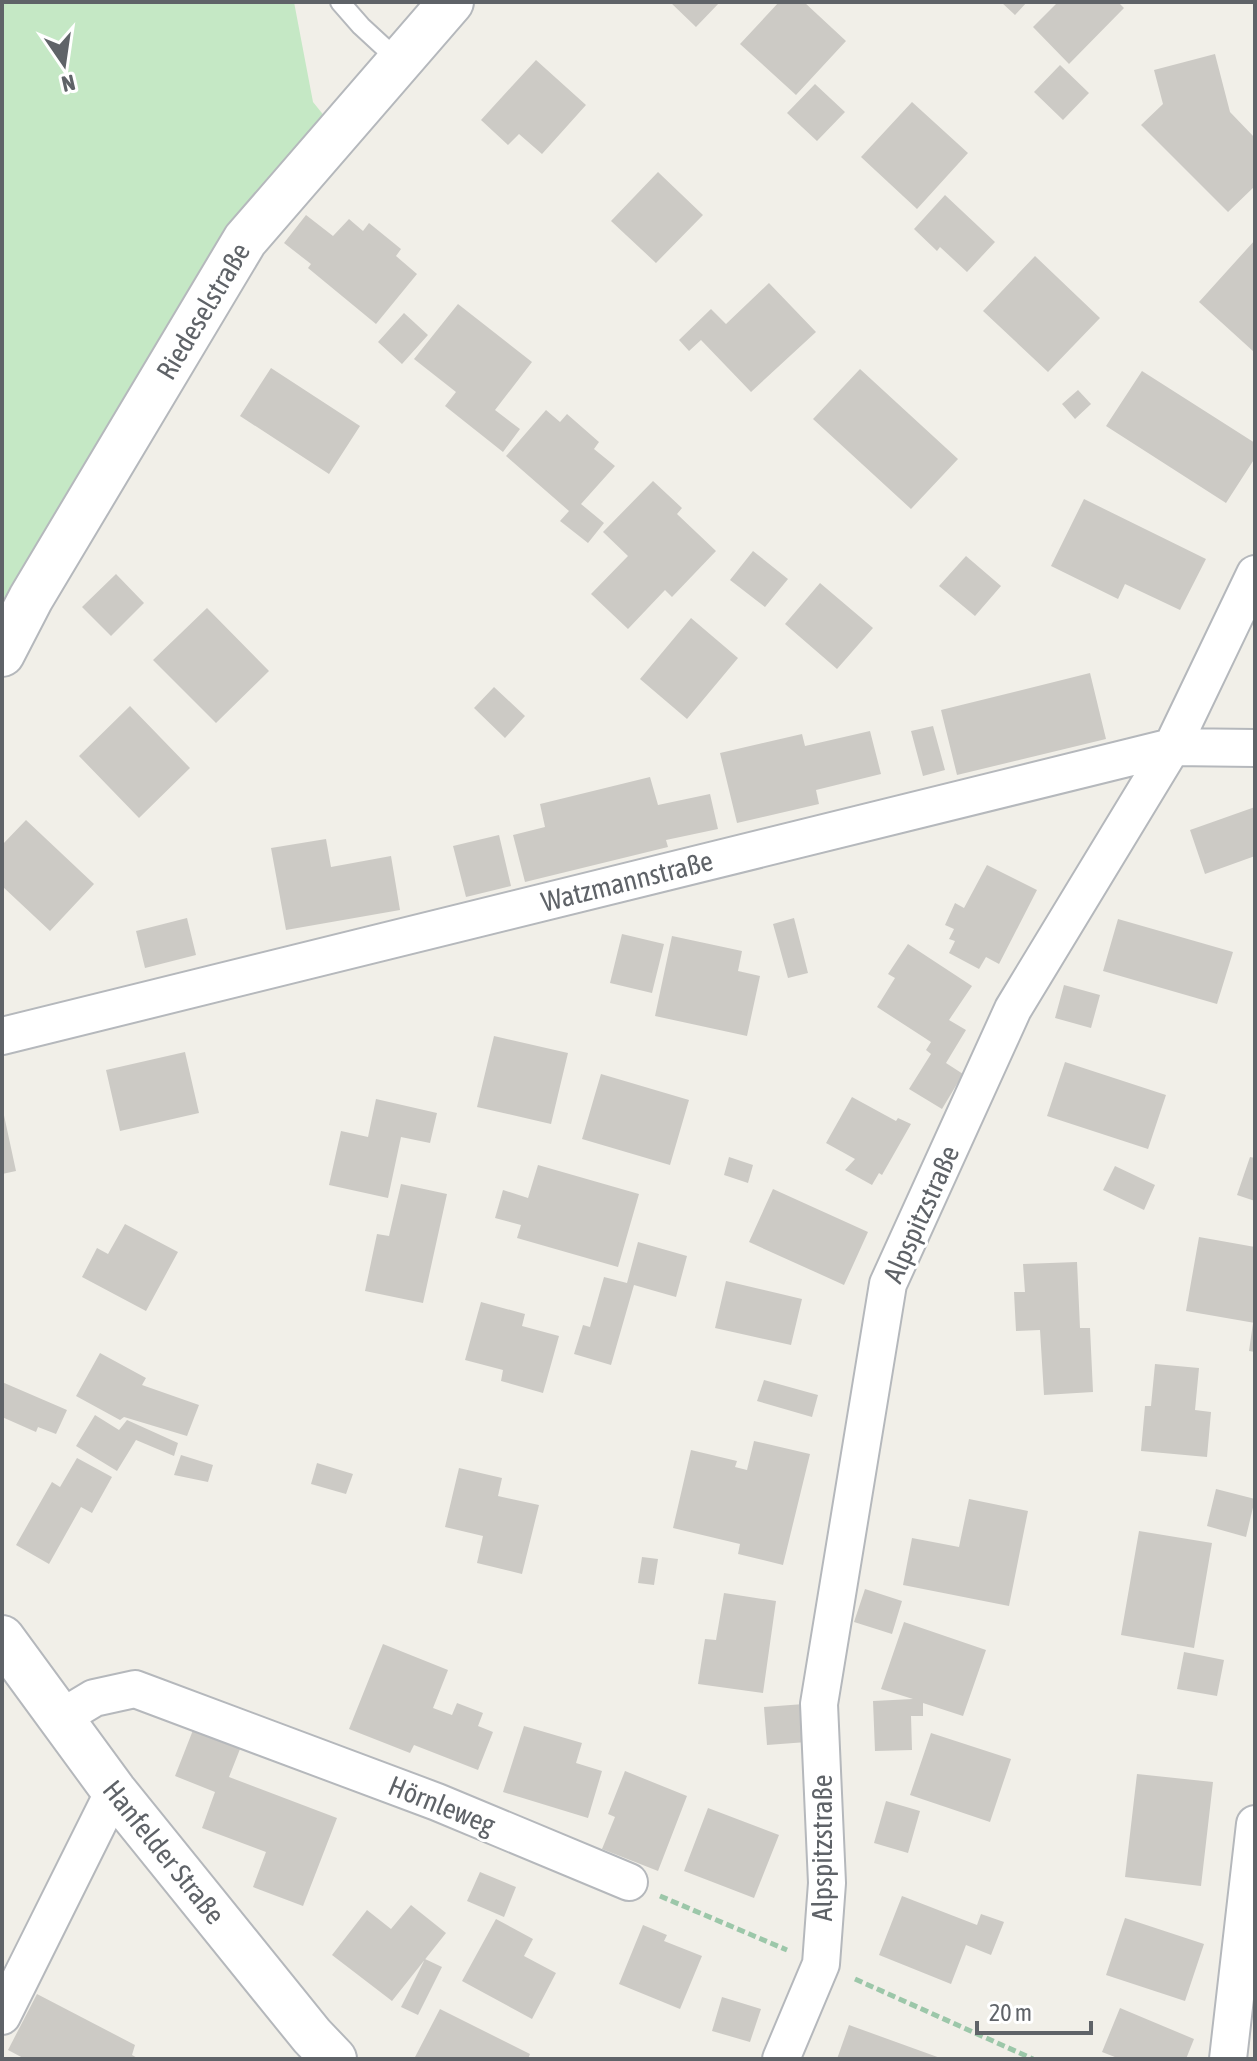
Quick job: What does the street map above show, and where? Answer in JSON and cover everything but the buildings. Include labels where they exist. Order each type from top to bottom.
[{"type":"street","name":"Riedeselstraße","points":[[2,654],[39,585],[245,240],[451,2]]},
{"type":"street","name":"Alpspitzstraße","points":[[781,2059],[821,1964],[827,1883],[819,1704],[888,1284],[1013,1009],[1172,747],[1255,574]]},
{"type":"street","name":"Watzmannstraße","points":[[2,1036],[1172,747],[1255,748]]},
{"type":"street","name":"Hanfelder Straße","points":[[2,1638],[114,1791],[312,2036],[334,2059]]},
{"type":"street","name":"Hörnleweg","points":[[59,1719],[94,1698],[135,1689],[437,1802],[629,1882]]},
{"type":"street","points":[[2,2016],[114,1791]]},
{"type":"street","points":[[1228,2059],[1255,1824]]},
{"type":"lane","points":[[340,2],[400,62]]},
{"type":"path","points":[[629,1882],[1033,2059]]},
{"type":"green space","points":[[2,2],[294,2],[313,102],[338,133],[2,654]]}]
